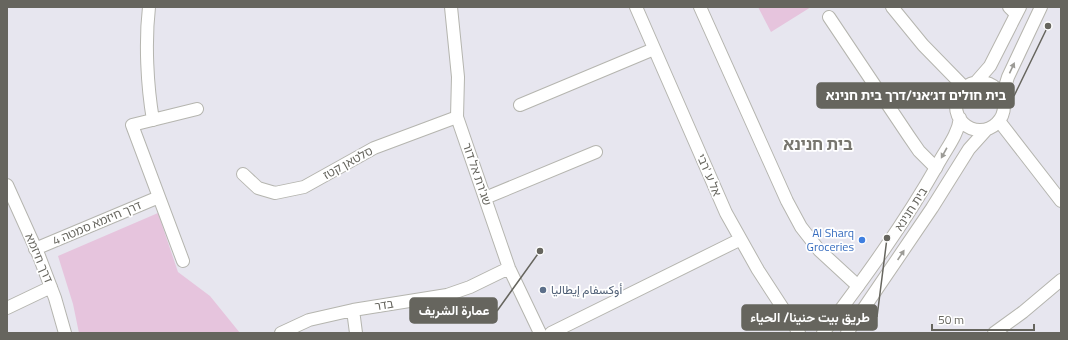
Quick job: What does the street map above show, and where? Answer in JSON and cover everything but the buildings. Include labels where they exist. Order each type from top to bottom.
[{"type":"street","points":[[144,7],[147,22]]},
{"type":"street","points":[[149,7],[147,22],[148,80],[153,120]]},
{"type":"street","name":"שג'רת אל דור","points":[[451,7],[458,77],[457,117],[509,268],[540,333]]},
{"type":"street","name":"אל ע 'רבי","points":[[636,7],[739,240],[799,333]]},
{"type":"street","points":[[700,7],[787,201],[801,227],[819,250],[858,286]]},
{"type":"street","points":[[892,7],[923,45],[965,88]]},
{"type":"street","points":[[1015,9],[990,66],[976,82],[965,88],[960,94],[957,102],[957,110],[960,118],[971,128],[979,130],[987,129],[999,121],[1003,114],[1004,90],[1008,77],[1041,7]]},
{"type":"street","points":[[828,17],[919,151],[936,168]]},
{"type":"street","points":[[520,106],[654,49]]},
{"type":"street","points":[[976,82],[984,82],[999,90],[1003,98],[1004,106]]},
{"type":"street","points":[[183,261],[132,125],[197,109]]},
{"type":"street","name":"סלטאן קטז","points":[[243,174],[258,188],[275,193],[304,187],[374,148],[457,117]]},
{"type":"street","name":"בית חנינא","points":[[823,333],[897,230],[936,168],[958,129],[960,118]]},
{"type":"street","points":[[999,121],[1061,201]]},
{"type":"street","name":"בית חנינא","points":[[847,333],[932,208],[969,149],[987,129]]},
{"type":"street","points":[[485,198],[596,152]]},
{"type":"street","name":"דרך חיזמא","points":[[7,185],[36,249],[65,333]]},
{"type":"street","name":"דרך חיזמא סמטה 4","points":[[36,249],[159,197]]},
{"type":"street","points":[[551,333],[739,240]]},
{"type":"street","name":"בדר","points":[[281,333],[309,320],[353,310],[447,295],[470,288],[509,268]]},
{"type":"street","points":[[994,333],[1023,312],[1061,280]]},
{"type":"street","points":[[7,308],[50,287]]},
{"type":"street","points":[[353,310],[356,333]]},
{"type":"shaded area","points":[[758,7],[811,7],[771,32]]},
{"type":"shaded area","points":[[158,213],[178,272],[210,296],[240,333],[79,333],[73,304],[58,256]]},
{"type":"place","name":"בית חולים דג׳אני/דרך בית חנינא","points":[[1048,26]]},
{"type":"place","name":"طريق بيت حنينا/ الحياء","points":[[887,238]]},
{"type":"place","name":"Al Sharq Groceries","points":[[862,240]]},
{"type":"place","name":"عمارة الشريف","points":[[540,251]]},
{"type":"place","name":"أوكسفام إيطاليا","points":[[543,290]]},
{"type":"district","name":"בית חנינא","points":[[818,144]]}]
